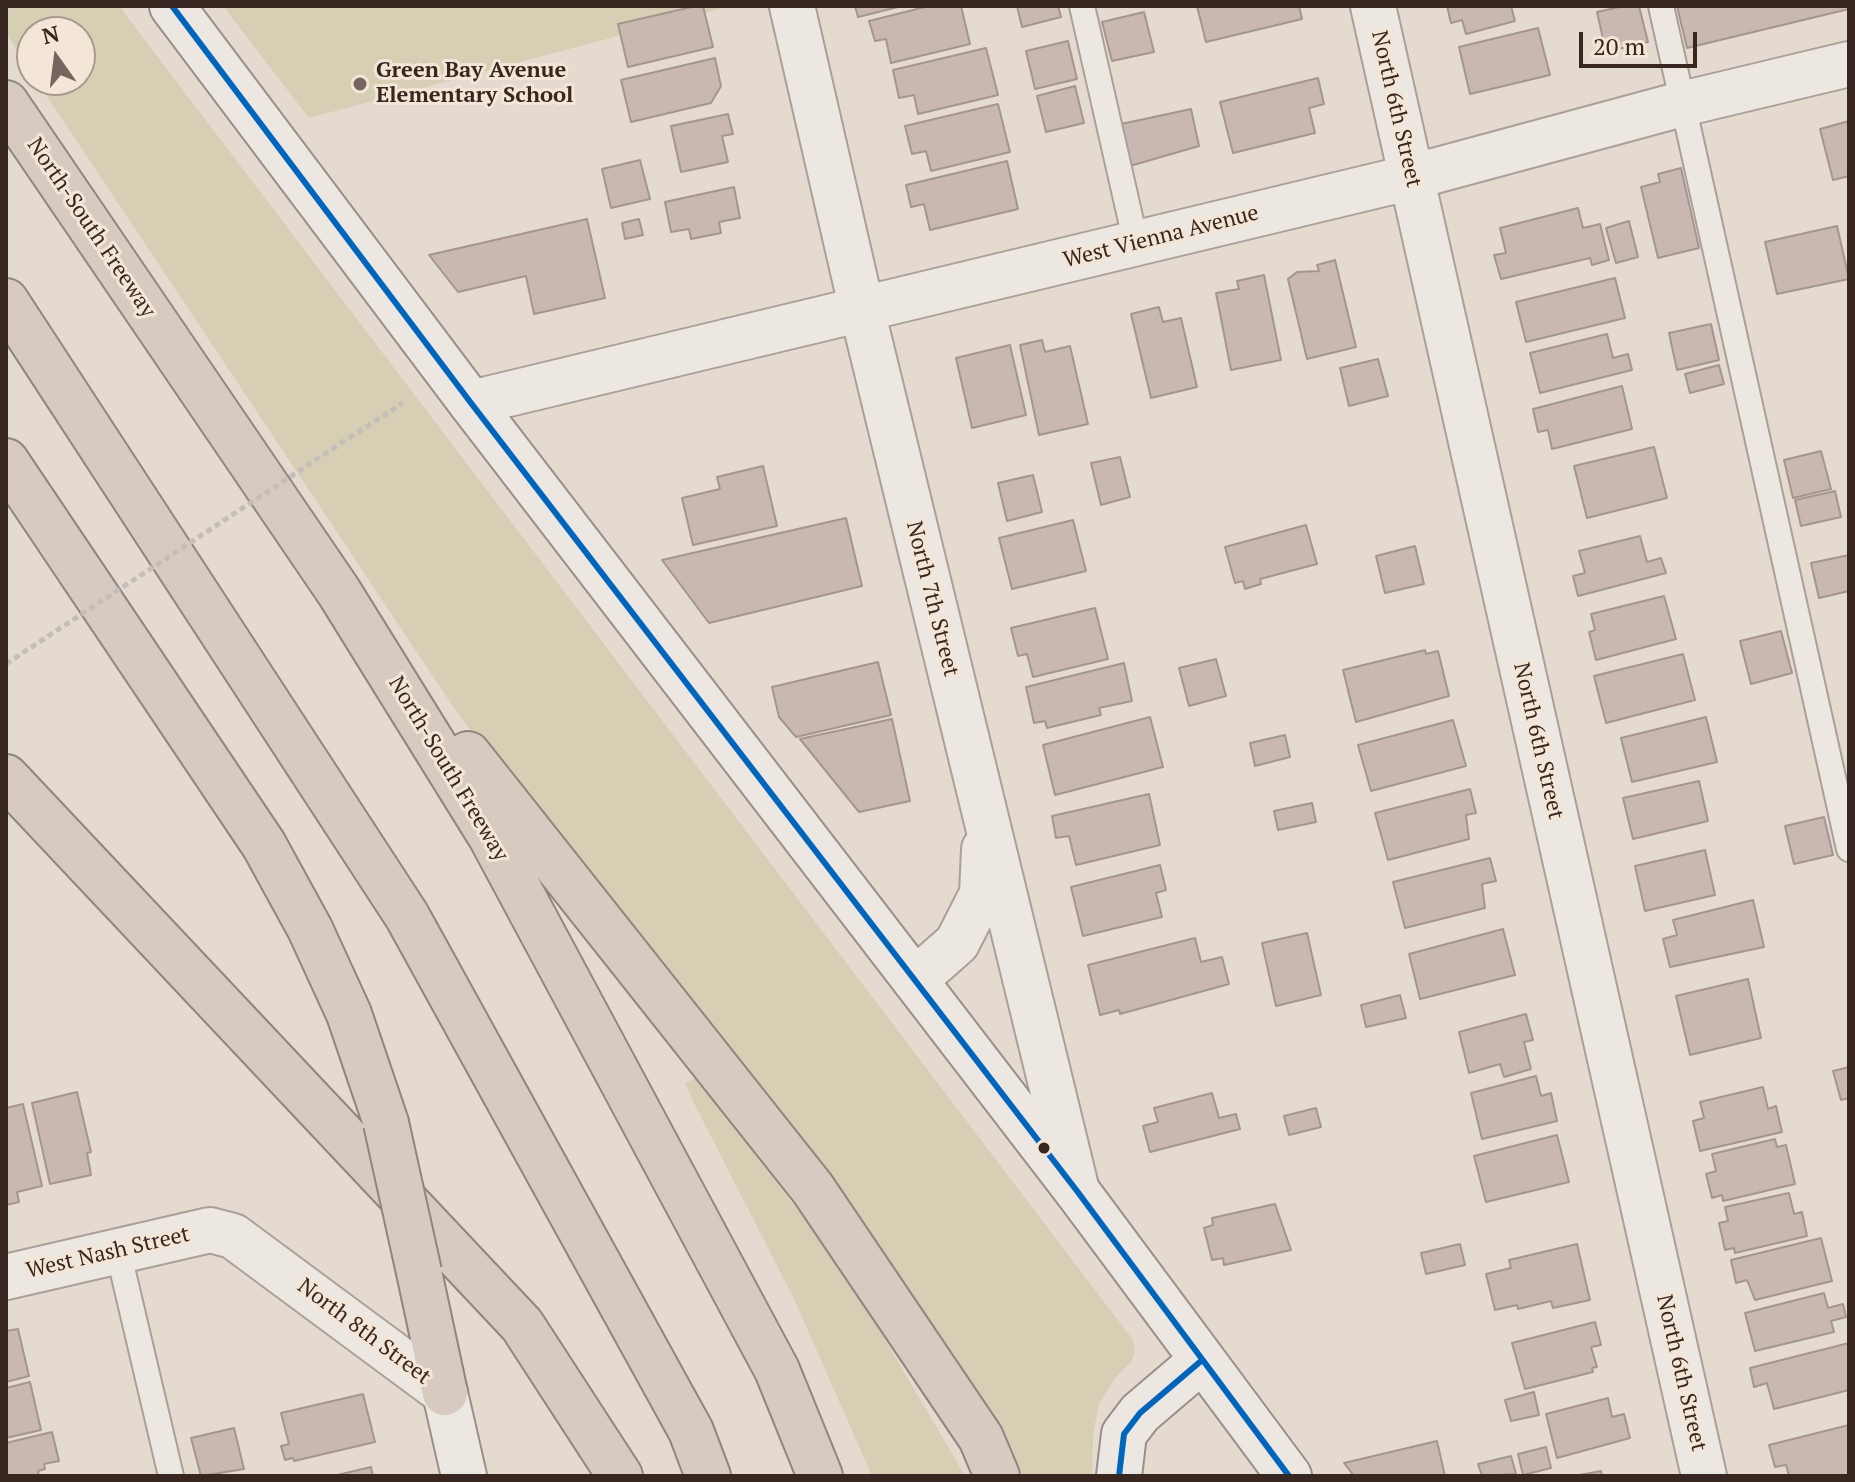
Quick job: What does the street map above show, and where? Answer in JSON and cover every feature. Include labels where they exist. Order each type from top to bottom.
[{"type":"highway","name":"North-South Freeway","points":[[6,103],[339,592],[491,837],[777,1370],[820,1476]]},
{"type":"highway","points":[[6,301],[407,916],[691,1431],[708,1476]]},
{"type":"highway","points":[[6,461],[264,845],[310,929],[349,1014],[386,1123],[445,1393]]},
{"type":"highway","points":[[339,592],[813,1189],[981,1438],[997,1476]]},
{"type":"highway","points":[[6,777],[522,1325],[620,1476]]},
{"type":"street","points":[[172,6],[471,403],[1077,1191],[1289,1476]]},
{"type":"street","name":"North 7th Street","points":[[792,6],[862,310],[1077,1191]]},
{"type":"street","name":"North 6th Street","points":[[1373,6],[1704,1476]]},
{"type":"street","name":"West Vienna Avenue","points":[[471,403],[1412,177],[1682,104],[1849,64]]},
{"type":"street","points":[[915,980],[957,943],[982,894],[986,819]]},
{"type":"street","name":"West Nash Street","points":[[6,1277],[210,1230]]},
{"type":"street","name":"North 8th Street","points":[[210,1230],[243,1243],[445,1393],[464,1476]]},
{"type":"street","points":[[1119,1476],[1124,1434],[1132,1423],[1201,1361]]},
{"type":"lane","points":[[1082,6],[1136,243]]},
{"type":"lane","points":[[1661,6],[1849,849]]},
{"type":"lane","points":[[118,1251],[171,1476]]},
{"type":"path","points":[[6,664],[403,403]]},
{"type":"shaded area","points":[[6,6],[119,6],[1133,1340],[1135,1352],[1131,1362],[1116,1377],[1099,1403],[1093,1435],[1092,1476],[1013,1476],[684,1003],[458,714],[47,96],[96,96],[96,16],[16,16],[16,49],[6,33]]},
{"type":"shaded area","name":"Green Bay Avenue Elementary School","points":[[223,6],[731,6],[309,118]]},
{"type":"shaded area","points":[[696,1078],[817,1235],[860,1297],[965,1476],[872,1476],[795,1301],[685,1083]]},
{"type":"building","points":[[703,6],[713,47],[628,67],[618,24]]},
{"type":"building","points":[[855,6],[902,6],[858,17]]},
{"type":"building","points":[[929,6],[961,6],[970,44],[891,63],[886,39],[875,41],[869,21]]},
{"type":"building","points":[[1017,6],[1058,6],[1061,17],[1022,27]]},
{"type":"building","points":[[1197,6],[1299,6],[1302,19],[1206,42]]},
{"type":"building","points":[[1447,6],[1511,6],[1515,21],[1466,34],[1462,20],[1451,23]]},
{"type":"building","points":[[1639,6],[1648,42],[1606,52],[1597,12]]},
{"type":"building","points":[[1677,6],[1849,6],[1849,9],[1687,48]]},
{"type":"building","points":[[1144,12],[1154,52],[1112,61],[1102,22]]},
{"type":"building","points":[[1538,28],[1550,75],[1470,94],[1459,47]]},
{"type":"building","points":[[1068,41],[1077,79],[1035,89],[1026,51]]},
{"type":"building","points":[[986,48],[998,95],[918,114],[914,95],[899,98],[893,70]]},
{"type":"building","points":[[715,58],[721,86],[711,103],[631,122],[621,80]]},
{"type":"building","points":[[1318,78],[1324,104],[1309,108],[1315,133],[1233,153],[1220,102]]},
{"type":"building","points":[[1075,86],[1084,123],[1046,132],[1037,96]]},
{"type":"building","points":[[998,104],[1010,152],[931,171],[926,151],[912,154],[905,126]]},
{"type":"building","points":[[1191,109],[1199,146],[1130,166],[1121,124]]},
{"type":"building","points":[[728,114],[733,134],[722,136],[728,162],[681,172],[671,126]]},
{"type":"building","points":[[1849,121],[1849,176],[1833,180],[1820,129]]},
{"type":"building","points":[[640,160],[650,199],[611,208],[602,169]]},
{"type":"building","points":[[1007,161],[1018,209],[930,230],[924,204],[911,207],[906,185]]},
{"type":"building","points":[[1681,168],[1699,248],[1658,258],[1641,187],[1660,182],[1658,174]]},
{"type":"building","points":[[734,187],[740,218],[719,222],[721,233],[691,239],[689,229],[671,232],[665,202]]},
{"type":"building","points":[[1578,208],[1583,228],[1600,224],[1609,260],[1592,265],[1590,258],[1501,279],[1494,255],[1506,253],[1500,228]]},
{"type":"building","points":[[587,219],[605,298],[534,314],[526,276],[458,292],[429,255]]},
{"type":"building","points":[[639,219],[643,235],[625,239],[622,223]]},
{"type":"building","points":[[1629,221],[1638,257],[1616,263],[1606,228]]},
{"type":"building","points":[[1837,226],[1849,279],[1777,294],[1765,242]]},
{"type":"building","points":[[1335,260],[1356,347],[1307,359],[1288,279],[1297,272],[1319,271],[1317,265]]},
{"type":"building","points":[[1264,275],[1281,360],[1231,370],[1216,293],[1239,289],[1237,281]]},
{"type":"building","points":[[1615,278],[1625,318],[1526,342],[1516,302]]},
{"type":"building","points":[[1159,307],[1163,322],[1181,318],[1197,387],[1151,398],[1131,314]]},
{"type":"building","points":[[1711,324],[1719,360],[1677,370],[1669,333]]},
{"type":"building","points":[[1607,334],[1613,358],[1628,354],[1632,370],[1540,393],[1530,353]]},
{"type":"building","points":[[1042,340],[1045,352],[1070,346],[1088,424],[1039,435],[1020,345]]},
{"type":"building","points":[[1010,345],[1026,415],[972,428],[956,358]]},
{"type":"building","points":[[1378,359],[1388,396],[1349,406],[1340,368]]},
{"type":"building","points":[[1719,365],[1724,384],[1690,393],[1685,374]]},
{"type":"building","points":[[1622,386],[1632,429],[1552,449],[1548,430],[1538,432],[1533,409]]},
{"type":"building","points":[[1654,447],[1667,498],[1587,518],[1574,466]]},
{"type":"building","points":[[1821,451],[1831,489],[1793,498],[1784,460]]},
{"type":"building","points":[[1120,457],[1130,497],[1101,505],[1091,463]]},
{"type":"building","points":[[763,466],[777,526],[693,545],[682,498],[720,489],[717,477]]},
{"type":"building","points":[[1033,475],[1042,512],[1007,521],[998,483]]},
{"type":"building","points":[[1835,491],[1841,517],[1801,526],[1795,500]]},
{"type":"building","points":[[846,518],[862,586],[709,623],[662,560]]},
{"type":"building","points":[[1073,520],[1086,571],[1012,589],[999,538]]},
{"type":"building","points":[[1306,525],[1317,564],[1260,579],[1261,584],[1245,589],[1243,581],[1235,583],[1225,547]]},
{"type":"building","points":[[1640,536],[1647,562],[1661,558],[1666,573],[1578,596],[1573,576],[1585,573],[1579,551]]},
{"type":"building","points":[[1415,546],[1424,584],[1385,593],[1376,556]]},
{"type":"building","points":[[1849,555],[1849,591],[1819,598],[1811,563]]},
{"type":"building","points":[[1664,596],[1676,639],[1596,660],[1589,632],[1595,630],[1591,614]]},
{"type":"building","points":[[1095,608],[1108,659],[1033,677],[1027,654],[1018,656],[1011,628]]},
{"type":"building","points":[[1781,631],[1792,673],[1751,684],[1740,641]]},
{"type":"building","points":[[1425,650],[1426,654],[1438,651],[1449,696],[1356,722],[1343,670]]},
{"type":"building","points":[[1683,654],[1695,700],[1606,723],[1594,676]]},
{"type":"building","points":[[1216,659],[1226,696],[1189,706],[1179,668]]},
{"type":"building","points":[[878,662],[891,715],[796,737],[779,717],[772,687]]},
{"type":"building","points":[[1124,663],[1132,701],[1099,708],[1101,715],[1047,728],[1045,721],[1034,723],[1026,687]]},
{"type":"building","points":[[1150,717],[1163,767],[1055,795],[1043,745]]},
{"type":"building","points":[[1706,717],[1717,762],[1632,782],[1621,738]]},
{"type":"building","points":[[892,719],[910,801],[859,812],[800,739]]},
{"type":"building","points":[[1453,720],[1466,766],[1371,791],[1358,745]]},
{"type":"building","points":[[1285,735],[1290,757],[1255,766],[1250,743]]},
{"type":"building","points":[[1699,781],[1708,821],[1633,839],[1623,798]]},
{"type":"building","points":[[1470,789],[1476,813],[1466,815],[1469,839],[1388,860],[1375,813]]},
{"type":"building","points":[[1149,794],[1160,845],[1076,865],[1069,836],[1056,838],[1052,816]]},
{"type":"building","points":[[1312,803],[1316,822],[1278,830],[1274,811]]},
{"type":"building","points":[[1824,817],[1833,855],[1794,864],[1785,826]]},
{"type":"building","points":[[1705,850],[1715,895],[1645,911],[1635,866]]},
{"type":"building","points":[[1490,858],[1496,881],[1482,884],[1485,908],[1405,928],[1393,882]]},
{"type":"building","points":[[1160,865],[1166,890],[1156,893],[1162,917],[1083,936],[1071,887]]},
{"type":"building","points":[[1753,900],[1764,947],[1670,967],[1663,939],[1677,935],[1673,920]]},
{"type":"building","points":[[1503,929],[1515,975],[1420,999],[1409,954]]},
{"type":"building","points":[[1307,933],[1321,995],[1276,1006],[1262,943]]},
{"type":"building","points":[[1195,938],[1201,962],[1222,957],[1229,984],[1120,1014],[1119,1010],[1100,1015],[1088,965]]},
{"type":"building","points":[[1748,979],[1761,1038],[1690,1055],[1676,996]]},
{"type":"building","points":[[1400,995],[1406,1018],[1366,1027],[1361,1005]]},
{"type":"building","points":[[1526,1014],[1533,1040],[1524,1042],[1531,1069],[1504,1077],[1500,1064],[1469,1073],[1459,1032]]},
{"type":"building","points":[[1849,1067],[1849,1098],[1841,1100],[1833,1071]]},
{"type":"building","points":[[1536,1076],[1541,1096],[1551,1093],[1557,1121],[1482,1139],[1471,1093]]},
{"type":"building","points":[[1763,1087],[1768,1109],[1776,1106],[1782,1132],[1700,1151],[1693,1121],[1704,1118],[1700,1102]]},
{"type":"building","points":[[77,1092],[91,1152],[87,1153],[91,1175],[50,1184],[32,1103]]},
{"type":"building","points":[[1212,1093],[1219,1118],[1236,1114],[1240,1129],[1150,1152],[1143,1126],[1158,1122],[1154,1108]]},
{"type":"building","points":[[23,1104],[42,1186],[17,1192],[19,1202],[6,1205],[6,1108]]},
{"type":"building","points":[[1316,1108],[1321,1127],[1289,1135],[1284,1116]]},
{"type":"building","points":[[1557,1135],[1569,1182],[1486,1202],[1474,1156]]},
{"type":"building","points":[[1775,1139],[1777,1147],[1786,1145],[1795,1184],[1723,1201],[1722,1195],[1712,1198],[1706,1174],[1716,1171],[1712,1154]]},
{"type":"building","points":[[1789,1193],[1794,1214],[1802,1212],[1807,1236],[1735,1253],[1734,1248],[1725,1250],[1719,1223],[1728,1221],[1725,1207]]},
{"type":"building","points":[[1275,1204],[1291,1250],[1224,1265],[1223,1258],[1212,1260],[1204,1228],[1213,1225],[1212,1218]]},
{"type":"building","points":[[1821,1238],[1832,1281],[1755,1300],[1747,1280],[1736,1283],[1731,1260]]},
{"type":"building","points":[[1460,1244],[1465,1265],[1426,1274],[1421,1253]]},
{"type":"building","points":[[1577,1244],[1590,1300],[1553,1308],[1551,1301],[1518,1309],[1517,1305],[1495,1310],[1486,1274],[1511,1268],[1509,1260]]},
{"type":"building","points":[[1824,1293],[1828,1308],[1843,1304],[1846,1317],[1831,1321],[1834,1332],[1755,1351],[1745,1313]]},
{"type":"building","points":[[1595,1322],[1601,1345],[1591,1347],[1597,1367],[1592,1368],[1593,1372],[1525,1389],[1512,1343]]},
{"type":"building","points":[[18,1329],[29,1376],[6,1382],[6,1331]]},
{"type":"building","points":[[1849,1343],[1849,1390],[1774,1409],[1767,1383],[1754,1387],[1750,1368]]},
{"type":"building","points":[[30,1382],[41,1430],[6,1438],[6,1388]]},
{"type":"building","points":[[1534,1392],[1539,1415],[1511,1421],[1505,1400]]},
{"type":"building","points":[[363,1394],[375,1442],[294,1461],[293,1458],[285,1460],[281,1446],[289,1444],[281,1413]]},
{"type":"building","points":[[1608,1398],[1612,1417],[1624,1414],[1630,1438],[1557,1458],[1546,1414]]},
{"type":"building","points":[[1849,1425],[1849,1476],[1789,1476],[1786,1465],[1775,1467],[1769,1445]]},
{"type":"building","points":[[234,1428],[244,1469],[201,1476],[191,1438]]},
{"type":"building","points":[[52,1432],[59,1461],[44,1464],[45,1469],[38,1471],[39,1476],[6,1476],[6,1443]]},
{"type":"building","points":[[1437,1441],[1445,1476],[1354,1476],[1344,1463]]},
{"type":"building","points":[[1546,1447],[1551,1468],[1523,1475],[1518,1454]]},
{"type":"building","points":[[1511,1456],[1516,1474],[1482,1476],[1478,1464]]},
{"type":"building","points":[[371,1467],[373,1476],[333,1476]]},
{"type":"building","points":[[1601,1471],[1602,1476],[1574,1476]]},
{"type":"transit line","points":[[172,6],[471,403],[1077,1191],[1289,1476]]},
{"type":"transit line","points":[[1119,1476],[1124,1434],[1140,1413],[1201,1361]]},
{"type":"place","name":"Green Bay Avenue Elementary School","points":[[360,84]]}]
